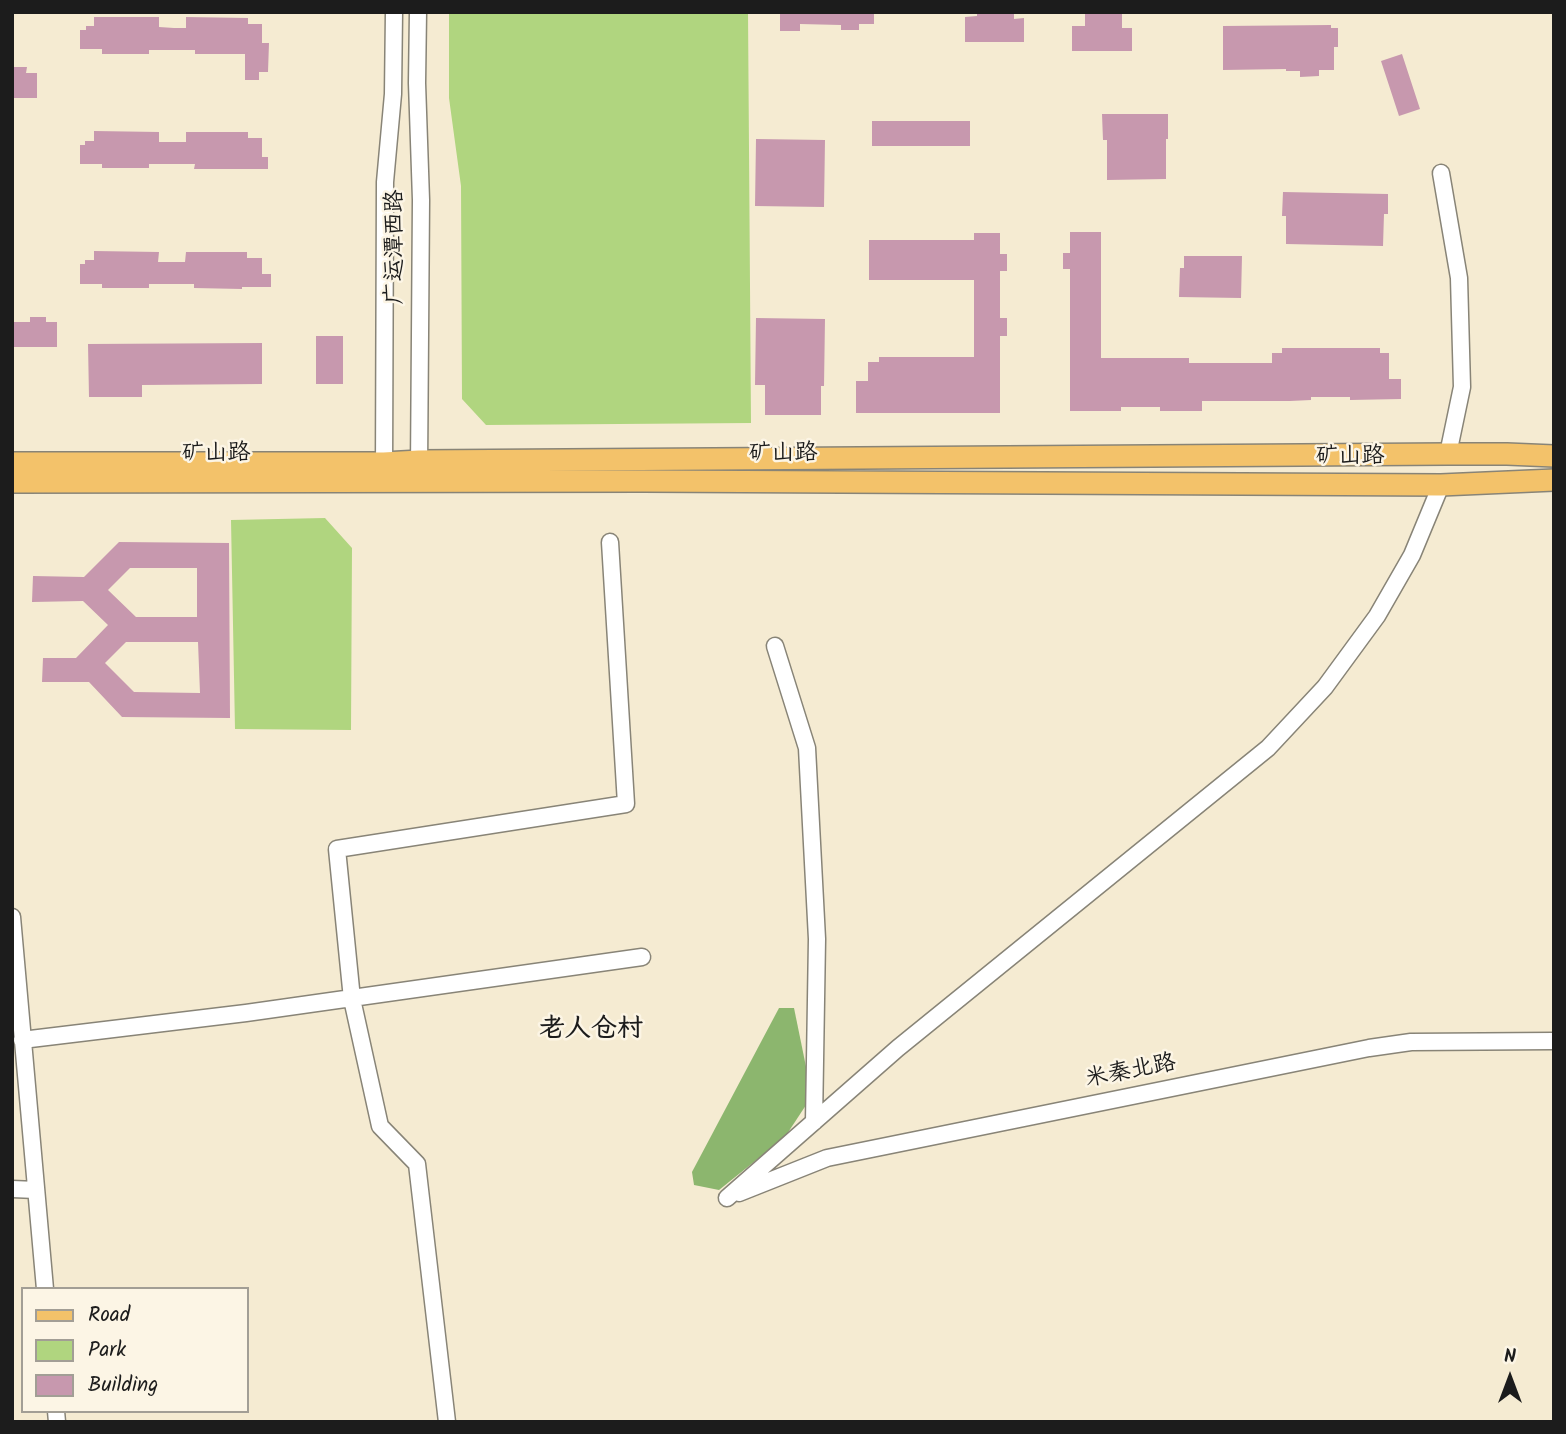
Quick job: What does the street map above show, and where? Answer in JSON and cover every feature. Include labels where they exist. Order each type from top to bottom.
[{"type":"main road","points":[[1507,454],[1554,448]]},
{"type":"main road","name":"矿山路","points":[[12,482],[419,471],[1448,454],[1554,456]]},
{"type":"main road","name":"矿山路","points":[[12,463],[384,472]]},
{"type":"main road","name":"矿山路","points":[[419,471],[670,481],[1441,485],[1554,480]]},
{"type":"main road","points":[[1495,483],[1554,491]]},
{"type":"street","name":"广运潭西路","points":[[384,472],[385,182],[393,94],[394,12]]},
{"type":"street","name":"广运潭西路","points":[[418,12],[417,83],[421,200],[419,471]]},
{"type":"street","points":[[1441,173],[1459,278],[1462,387],[1448,454]]},
{"type":"street","points":[[814,1122],[898,1048],[1268,748],[1325,687],[1377,616],[1412,555],[1441,485]]},
{"type":"street","points":[[447,1422],[417,1164],[380,1126],[352,999],[337,849],[626,804],[610,542]]},
{"type":"street","points":[[775,646],[807,748],[817,939],[814,1122]]},
{"type":"street","points":[[12,916],[45,1287]]},
{"type":"street","points":[[22,1040],[352,999],[642,957]]},
{"type":"street","name":"米秦北路","points":[[814,1122],[727,1198],[827,1158],[1369,1048],[1411,1042],[1554,1041]]},
{"type":"street","points":[[12,1189],[36,1190]]},
{"type":"green space","points":[[449,12],[748,12],[751,423],[486,425],[462,399],[461,186],[449,98]]},
{"type":"green space","points":[[325,518],[352,548],[351,730],[235,729],[231,520]]},
{"type":"green space","points":[[779,1008],[794,1008],[812,1096],[785,1137],[719,1190],[694,1185],[692,1172]]},
{"type":"building","points":[[780,12],[874,12],[874,24],[859,24],[859,30],[841,30],[841,25],[800,24],[800,31],[780,31]]},
{"type":"building","points":[[977,12],[1014,12],[1014,19],[1024,18],[1024,42],[965,42],[965,17],[977,16]]},
{"type":"building","points":[[1085,12],[1122,12],[1122,28],[1132,28],[1132,51],[1072,51],[1072,26],[1085,26]]},
{"type":"building","points":[[94,17],[159,17],[159,27],[174,28],[186,28],[186,17],[248,18],[248,24],[262,24],[262,43],[269,43],[268,72],[259,72],[259,80],[245,80],[245,54],[149,50],[149,54],[102,54],[102,49],[80,49],[80,30],[86,30],[86,26],[94,26]]},
{"type":"building","points":[[1331,25],[1331,28],[1338,28],[1338,47],[1334,47],[1334,70],[1319,70],[1319,76],[1300,77],[1300,71],[1286,69],[1223,70],[1223,26]]},
{"type":"building","points":[[1402,54],[1420,109],[1399,116],[1381,61]]},
{"type":"building","points":[[12,67],[27,67],[26,73],[37,73],[37,98],[12,98]]},
{"type":"building","points":[[1102,114],[1168,114],[1166,179],[1107,180],[1107,140],[1103,140]]},
{"type":"building","points":[[872,121],[970,121],[970,146],[872,146]]},
{"type":"building","points":[[94,131],[159,132],[159,142],[186,142],[186,132],[248,132],[248,138],[262,138],[262,157],[268,157],[268,169],[194,169],[195,164],[102,168],[102,164],[80,164],[80,145],[85,145],[85,141],[94,141]]},
{"type":"building","points":[[756,139],[825,140],[824,207],[755,206]]},
{"type":"building","points":[[1283,192],[1388,194],[1383,246],[1286,244],[1286,216],[1282,216]]},
{"type":"building","points":[[1070,232],[1101,232],[1101,358],[1189,358],[1189,363],[1272,363],[1272,353],[1282,353],[1282,348],[1380,348],[1380,353],[1389,353],[1389,379],[1401,379],[1401,399],[1350,400],[1350,397],[1311,397],[1311,400],[1290,401],[1202,401],[1202,411],[1121,407],[1121,411],[1070,411],[1070,269],[1063,269],[1063,253],[1070,253]]},
{"type":"building","points":[[974,233],[1000,233],[1000,254],[1007,254],[1007,271],[1000,271],[1000,318],[1007,318],[1007,336],[1000,336],[1000,413],[856,413],[856,381],[868,381],[868,362],[879,362],[879,357],[974,357],[974,280],[869,280],[869,240],[974,240]]},
{"type":"building","points":[[94,251],[159,252],[158,262],[185,262],[186,252],[247,252],[247,258],[262,258],[262,274],[271,274],[271,287],[194,288],[194,284],[149,284],[149,288],[102,288],[102,284],[80,284],[80,264],[85,264],[85,260],[94,260]]},
{"type":"building","points":[[1184,256],[1242,256],[1241,298],[1179,297],[1180,268],[1184,268]]},
{"type":"building","points":[[30,317],[46,317],[46,322],[57,322],[57,347],[12,347],[12,322],[30,322]]},
{"type":"building","points":[[756,318],[825,319],[821,415],[765,415],[765,385],[755,385]]},
{"type":"building","points":[[316,336],[343,336],[343,384],[316,384]]},
{"type":"building","points":[[262,343],[262,384],[142,385],[142,397],[89,397],[88,344]]},
{"type":"building","points":[[119,542],[229,543],[230,718],[122,717],[89,682],[42,682],[43,658],[76,658],[108,625],[83,601],[32,602],[33,576],[84,577]],"holes":[[[130,568],[197,568],[197,617],[136,617],[108,590]],[[126,642],[198,642],[200,693],[134,692],[105,663]]]},
{"type":"district","name":"老人仓村","points":[[591,1032]]}]
